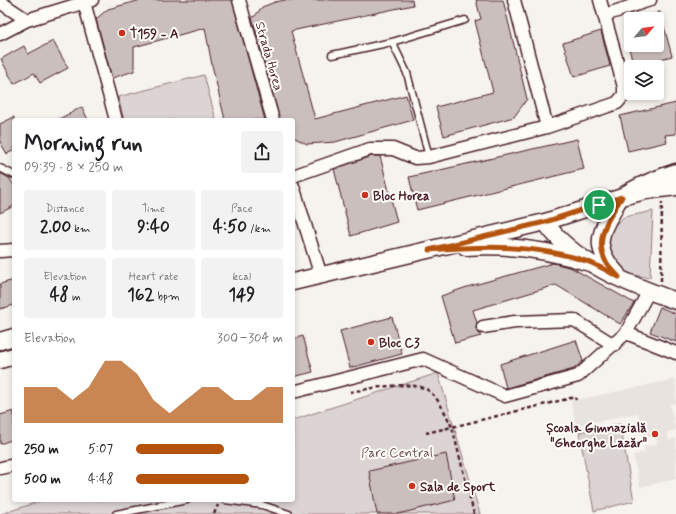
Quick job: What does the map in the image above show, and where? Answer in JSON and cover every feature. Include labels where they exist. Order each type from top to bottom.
[{"type":"main road","points":[[619,277],[605,261],[601,248],[602,235],[606,224],[622,197],[653,180],[676,172]]},
{"type":"main road","points":[[295,282],[545,222],[622,197],[646,191],[672,194]]},
{"type":"main road","points":[[545,222],[558,239],[590,263]]},
{"type":"main road","points":[[429,250],[478,247],[534,249],[568,256],[590,263],[619,277],[655,288],[676,301]]},
{"type":"main road","points":[[0,341],[12,338]]},
{"type":"main road","points":[[0,360],[12,357]]},
{"type":"street","name":"Strada Horea","points":[[240,0],[272,118]]},
{"type":"street","points":[[514,0],[547,127]]},
{"type":"street","points":[[295,175],[370,149],[393,149],[415,158],[429,157],[547,127],[617,104],[624,94],[624,87],[600,0]]},
{"type":"street","points":[[605,14],[650,0]]},
{"type":"street","points":[[0,34],[27,20],[88,1],[116,118]]},
{"type":"street","points":[[0,2],[27,20]]},
{"type":"street","points":[[295,193],[320,276]]},
{"type":"street","points":[[0,251],[12,250]]},
{"type":"street","points":[[295,391],[423,359],[505,396],[578,376],[626,333],[655,288]]},
{"type":"street","points":[[483,328],[515,322],[574,320],[614,345]]},
{"type":"street","points":[[626,333],[676,353]]},
{"type":"street","points":[[1,468],[12,465]]},
{"type":"lane","points":[[332,55],[392,42],[464,20]]},
{"type":"lane","points":[[392,42],[407,73],[429,157]]},
{"type":"lane","points":[[0,168],[12,174]]},
{"type":"lane","points":[[116,514],[177,502]]},
{"type":"lane","points":[[240,502],[262,505],[289,514]]},
{"type":"path","points":[[655,288],[662,202],[672,194]]},
{"type":"path","points":[[348,392],[403,384],[428,390],[439,402],[452,427],[474,514]]},
{"type":"path","points":[[426,433],[575,397],[576,400]]},
{"type":"shaded area","name":"Școala Gimnazială \"Gheorghe Lazăr\"","points":[[676,379],[676,403],[670,404],[676,430],[667,432],[669,440],[676,438],[676,479],[640,487],[633,455],[645,452],[644,447],[657,444],[656,436],[643,439],[638,413],[576,426],[571,401]]},
{"type":"green space","points":[[204,75],[215,118],[123,118],[118,97]]},
{"type":"green space","points":[[653,211],[650,278],[630,274],[612,263],[606,233],[624,217]]},
{"type":"green space","name":"Parc Central","points":[[438,373],[480,514],[1,514],[38,502],[295,502],[295,419]]},
{"type":"green space","points":[[620,424],[634,501],[594,511],[579,432]]},
{"type":"building","points":[[141,0],[232,0],[264,118],[225,118],[205,28],[134,47],[134,71],[112,78],[96,19],[108,9]]},
{"type":"building","points":[[285,0],[412,0],[413,5],[291,31],[315,119],[406,95],[413,120],[335,142],[307,144],[295,138],[295,118],[279,118],[252,17],[255,16],[262,7]]},
{"type":"building","points":[[476,0],[503,0],[527,99],[514,117],[444,136],[436,107],[493,92],[475,21],[481,19]]},
{"type":"building","points":[[664,27],[672,56],[657,60],[632,60],[630,52],[664,52]]},
{"type":"building","points":[[601,31],[610,66],[574,77],[563,43]]},
{"type":"building","points":[[53,41],[68,68],[40,83],[34,73],[14,84],[1,59],[24,46],[28,54]]},
{"type":"building","points":[[676,103],[676,134],[665,135],[667,142],[628,151],[620,116]]},
{"type":"building","points":[[82,107],[87,118],[61,118]]},
{"type":"building","points":[[12,118],[12,151],[7,154],[0,142],[0,124]]},
{"type":"building","points":[[577,139],[584,169],[417,210],[409,177]]},
{"type":"building","name":"Bloc Horea","points":[[372,156],[380,156],[397,222],[351,236],[334,169]]},
{"type":"building","points":[[0,173],[9,178],[12,182],[12,207],[0,213]]},
{"type":"building","points":[[553,263],[572,268],[634,303],[620,324],[556,285],[473,310],[477,323],[476,329],[481,336],[455,343],[441,296],[467,287]]},
{"type":"building","points":[[12,281],[12,306],[0,309],[0,284]]},
{"type":"building","points":[[660,307],[676,314],[676,342],[650,332]]},
{"type":"building","name":"Bloc C3","points":[[392,317],[402,354],[350,368],[340,331]]},
{"type":"building","points":[[303,336],[313,372],[295,376],[295,338]]},
{"type":"building","points":[[576,340],[583,361],[574,369],[506,388],[500,364]]},
{"type":"building","points":[[12,412],[12,440],[0,444],[0,415]]},
{"type":"building","name":"Sala de Sport","points":[[446,454],[455,500],[398,514],[377,514],[369,471]]},
{"type":"place","name":"T159 - A","points":[[122,33]]},
{"type":"place","name":"Bloc Horea","points":[[365,195]]},
{"type":"place","name":"Bloc C3","points":[[371,342]]},
{"type":"place","name":"Școala Gimnazială \"Gheorghe Lazăr\"","points":[[655,434]]},
{"type":"place","name":"Sala de Sport","points":[[412,486]]},
{"type":"route","points":[[622,197],[606,224],[602,235],[601,248],[605,261],[619,277],[590,263],[548,251],[534,249],[470,247],[429,250],[545,222],[599,205],[622,197]]}]
